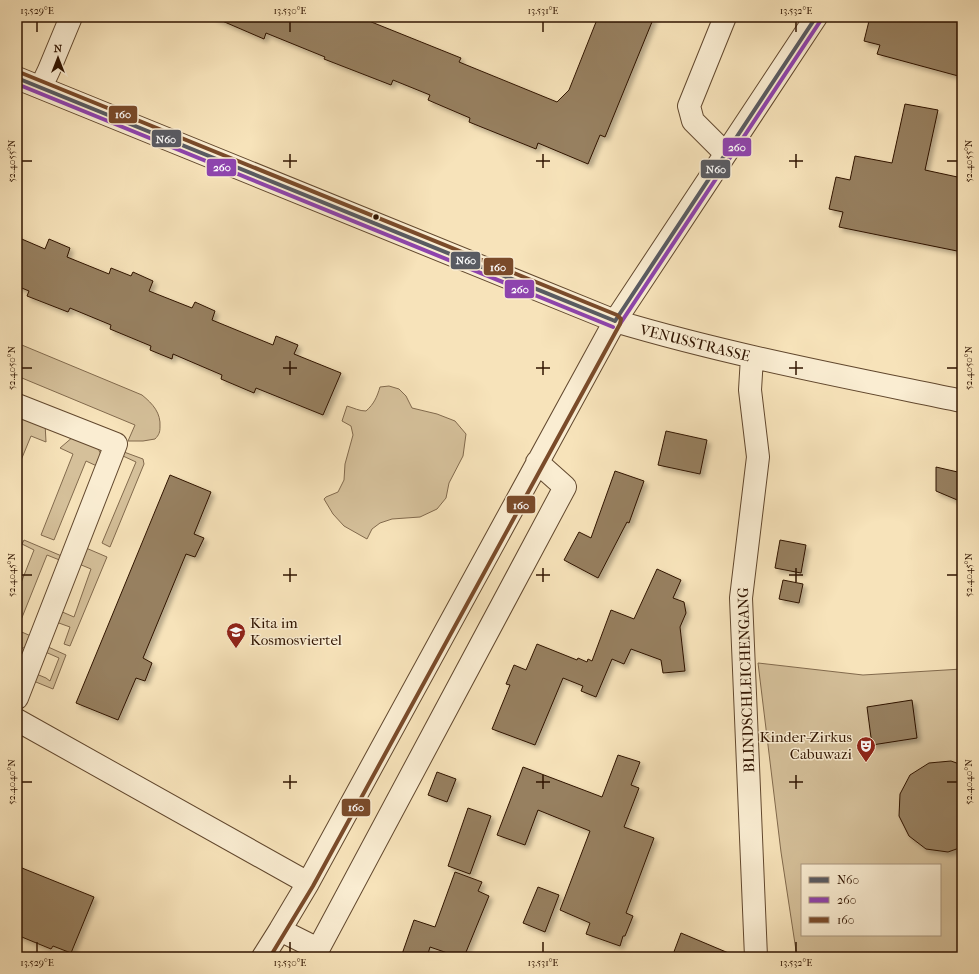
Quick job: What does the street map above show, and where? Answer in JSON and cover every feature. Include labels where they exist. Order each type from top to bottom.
[{"type":"street","points":[[41,87],[71,17]]},
{"type":"street","points":[[725,17],[689,106],[693,121],[725,153]]},
{"type":"street","points":[[263,957],[308,883],[614,321],[816,17]]},
{"type":"street","name":"VENUSSTRASSE","points":[[17,78],[614,321],[655,333],[752,357],[962,401]]},
{"type":"street","name":"BLINDSCHLEICHENGANG","points":[[752,357],[750,390],[758,456],[741,598],[756,957]]},
{"type":"street","points":[[17,405],[116,444],[17,698]]},
{"type":"street","points":[[280,930],[316,953],[565,487],[537,462]]},
{"type":"street","points":[[17,720],[308,883]]},
{"type":"shaded area","points":[[17,343],[142,395],[153,405],[158,413],[160,427],[155,439],[128,441],[135,425],[22,378],[17,390]]},
{"type":"shaded area","points":[[389,386],[399,389],[406,396],[412,408],[437,414],[455,421],[466,434],[463,456],[449,483],[446,498],[437,509],[420,517],[392,519],[380,523],[372,529],[367,539],[344,526],[333,514],[324,499],[338,492],[344,480],[345,464],[353,435],[351,426],[342,421],[347,406],[366,411],[375,400],[380,387]]},
{"type":"shaded area","points":[[17,416],[45,423],[46,442],[31,436],[17,470]]},
{"type":"shaded area","points":[[74,436],[95,446],[100,453],[101,461],[99,467],[86,461],[54,540],[41,535],[73,454],[60,448]]},
{"type":"shaded area","points":[[124,452],[143,459],[144,464],[110,547],[102,543],[136,462],[123,456]]},
{"type":"shaded area","points":[[24,540],[64,557],[62,561],[47,555],[17,630],[17,593],[34,550],[22,544]]},
{"type":"shaded area","points":[[86,548],[107,557],[70,646],[64,644],[70,627],[56,622],[60,611],[74,617],[91,569],[79,564]]},
{"type":"shaded area","points":[[17,630],[31,636],[27,646],[19,650],[17,649]]},
{"type":"shaded area","points":[[46,646],[66,655],[53,689],[31,680],[34,673],[50,681],[59,658],[43,651]]},
{"type":"shaded area","name":"Kinder-Zirkus Cabuwazi","points":[[758,663],[863,675],[962,669],[962,957],[797,957],[781,852]]},
{"type":"building","points":[[213,17],[359,17],[461,58],[459,62],[557,102],[569,90],[598,17],[654,17],[605,137],[600,135],[588,164],[538,143],[536,149],[469,122],[470,118],[428,100],[430,95],[393,80],[391,85],[324,59],[325,57],[266,33],[264,39]]},
{"type":"building","points":[[870,17],[962,17],[962,77],[877,54],[880,45],[864,41]]},
{"type":"building","points":[[905,104],[938,110],[925,170],[962,178],[962,252],[839,227],[843,212],[829,209],[836,177],[850,180],[855,156],[892,163]]},
{"type":"building","points":[[17,237],[45,249],[49,239],[70,248],[67,257],[109,274],[111,268],[131,276],[133,272],[153,281],[149,291],[192,308],[195,302],[215,311],[212,320],[273,345],[276,336],[298,345],[294,354],[341,373],[323,415],[256,388],[254,393],[221,379],[222,375],[173,354],[172,359],[150,350],[151,346],[110,329],[111,325],[70,308],[68,312],[27,296],[29,291],[17,286]]},
{"type":"building","points":[[666,431],[707,440],[700,474],[658,465]]},
{"type":"building","points":[[936,467],[962,473],[962,502],[936,491]]},
{"type":"building","points":[[615,471],[644,481],[629,523],[627,522],[598,578],[564,560],[579,532],[591,538]]},
{"type":"building","points":[[170,475],[211,492],[194,534],[204,538],[195,557],[186,554],[143,658],[152,663],[145,681],[136,678],[118,720],[76,703]]},
{"type":"building","points":[[780,540],[806,545],[801,573],[775,568]]},
{"type":"building","points":[[657,569],[681,580],[673,598],[684,602],[686,613],[680,627],[685,671],[663,673],[661,660],[631,649],[624,664],[612,659],[596,697],[581,691],[583,686],[563,678],[535,745],[492,729],[510,685],[506,684],[514,665],[526,670],[537,644],[577,660],[578,658],[587,662],[588,659],[592,661],[611,610],[634,619]]},
{"type":"building","points":[[783,580],[803,584],[799,603],[779,599]]},
{"type":"building","points":[[912,700],[917,738],[872,745],[867,707]]},
{"type":"building","points":[[618,755],[640,762],[631,785],[639,788],[624,827],[654,838],[626,913],[633,916],[625,936],[623,936],[620,946],[586,934],[590,923],[560,910],[590,831],[538,810],[525,845],[497,835],[523,767],[602,797]]},
{"type":"building","points":[[951,761],[962,765],[962,847],[948,852],[926,849],[909,836],[899,816],[900,794],[910,775],[929,763]]},
{"type":"building","points":[[437,772],[456,779],[447,802],[428,795]]},
{"type":"building","points":[[468,808],[491,816],[470,874],[448,866]]},
{"type":"building","points":[[17,866],[94,897],[71,953],[53,946],[51,949],[17,935]]},
{"type":"building","points":[[455,872],[482,882],[478,891],[489,896],[464,957],[459,957],[430,947],[427,957],[401,957],[414,920],[435,927]]},
{"type":"building","points":[[538,887],[559,895],[545,932],[523,923]]},
{"type":"building","points":[[681,933],[738,957],[672,957]]},
{"type":"transit line","name":"N60","points":[[615,321],[816,17]]},
{"type":"transit line","name":"260","points":[[620,324],[821,20]]},
{"type":"transit line","name":"160","points":[[19,72],[617,315],[621,319],[620,324],[313,886],[270,957]]},
{"type":"transit line","name":"N60","points":[[17,78],[615,321]]},
{"type":"transit line","name":"260","points":[[17,84],[613,327]]},
{"type":"place","name":"Kita im Kosmosviertel","points":[[236,649]]},
{"type":"place","name":"Kinder-Zirkus Cabuwazi","points":[[866,763]]}]
